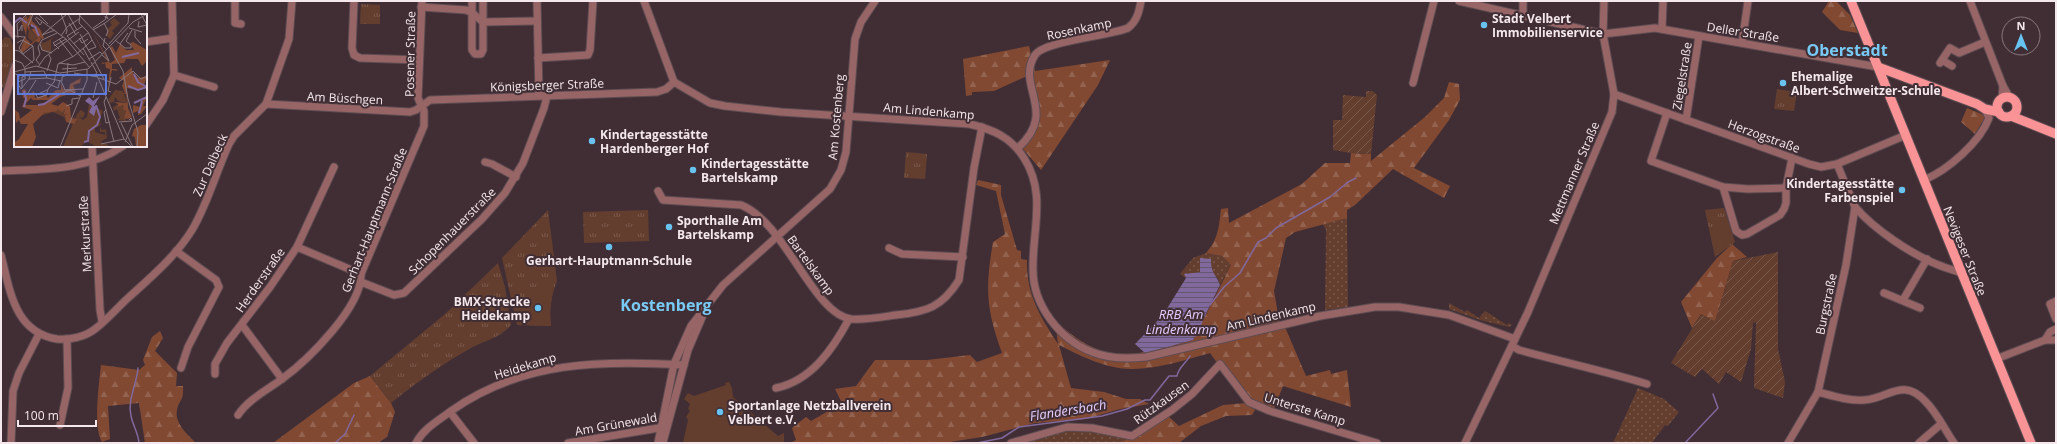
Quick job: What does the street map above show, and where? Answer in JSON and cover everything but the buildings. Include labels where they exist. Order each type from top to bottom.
[{"type":"main road","points":[[1844,1],[1855,12]]},
{"type":"main road","name":"Nevigeser Straße","points":[[1851,1],[2031,443]]},
{"type":"main road","points":[[1878,67],[1981,106],[2016,102],[2014,114]]},
{"type":"main road","points":[[1887,90],[1890,85],[1901,76]]},
{"type":"main road","points":[[2002,103],[2006,117],[2014,114]]},
{"type":"main road","points":[[2014,114],[2031,125],[2056,134]]},
{"type":"street","points":[[105,1],[105,14]]},
{"type":"street","points":[[147,124],[163,100],[174,75],[172,1]]},
{"type":"street","points":[[235,1],[235,23],[240,24]]},
{"type":"street","name":"Zur Dalbeck","points":[[64,339],[87,334],[96,329],[176,252],[191,231],[202,210],[232,140],[266,104],[287,46],[292,1]]},
{"type":"street","points":[[354,1],[352,48],[354,55],[360,58],[419,60]]},
{"type":"street","points":[[472,1],[472,50],[475,54],[481,54],[483,52],[483,1]]},
{"type":"street","name":"Schopenhauerstraße","points":[[361,282],[394,295],[404,293],[494,207],[516,177],[544,108],[538,58],[536,21],[537,1]]},
{"type":"street","points":[[538,58],[588,55],[590,50],[593,1]]},
{"type":"street","points":[[644,1],[674,82]]},
{"type":"street","name":"Am Kostenberg","points":[[663,443],[664,427],[674,364],[692,326],[723,285],[776,236],[814,205],[828,191],[835,181],[845,159],[855,39],[861,22],[875,1]]},
{"type":"street","name":"Rosenkamp","points":[[1018,148],[1025,142],[1036,123],[1037,116],[1030,76],[1032,59],[1037,52],[1051,46],[1128,28],[1134,23],[1138,16],[1141,1]]},
{"type":"street","points":[[1413,83],[1434,1]]},
{"type":"street","name":"Deller Straße","points":[[1459,1],[1603,34],[1662,29],[1878,67]]},
{"type":"street","points":[[1523,1],[1523,16]]},
{"type":"street","name":"Mettmanner Straße","points":[[1465,443],[1512,346],[1612,112],[1614,94],[1603,34],[1604,1]]},
{"type":"street","points":[[1662,29],[1663,1]]},
{"type":"street","points":[[1742,43],[1748,1]]},
{"type":"street","points":[[1970,1],[2003,86],[2002,103]]},
{"type":"street","points":[[422,4],[471,12],[483,22],[536,21]]},
{"type":"street","name":"Posener Straße","points":[[421,107],[418,98],[422,4]]},
{"type":"street","points":[[1,17],[14,35]]},
{"type":"street","name":"Ziegelstraße","points":[[1686,120],[1699,36]]},
{"type":"street","points":[[147,42],[173,38]]},
{"type":"street","points":[[1952,66],[1941,62],[1947,46],[1959,53],[1985,42]]},
{"type":"street","points":[[1,112],[14,69]]},
{"type":"street","points":[[174,75],[214,87]]},
{"type":"street","name":"Königsberger Straße","points":[[421,107],[430,100],[657,92],[666,89],[674,82]]},
{"type":"street","name":"Am Lindenkamp","points":[[674,82],[710,103],[725,106],[848,116],[950,122],[982,126],[1006,138],[1018,148],[1032,172],[1037,187],[1032,272],[1037,295],[1052,322],[1063,334],[1076,344],[1092,352],[1109,357],[1130,359],[1146,357],[1320,316],[1375,307],[1406,307],[1449,314],[1515,339]]},
{"type":"street","name":"Herzogstraße","points":[[1614,94],[1821,167],[1837,164],[1906,135]]},
{"type":"street","name":"Am Büschgen","points":[[266,104],[390,112],[410,112],[421,107]]},
{"type":"street","points":[[1924,180],[1942,170],[1977,140],[1983,132],[1989,118],[1981,106]]},
{"type":"street","name":"Gerhart-Hauptmann-Straße","points":[[238,415],[245,405],[307,359],[327,338],[353,301],[361,282],[361,274],[422,132],[425,119],[421,107]]},
{"type":"street","points":[[1667,113],[1651,161],[1723,187],[1748,189],[1786,188]]},
{"type":"street","points":[[776,388],[790,385],[819,363],[840,337],[849,319],[923,311],[941,303],[951,293],[959,280],[964,257],[971,186],[982,126]]},
{"type":"street","name":"Merkurstraße","points":[[92,147],[102,322]]},
{"type":"street","points":[[1,171],[72,167],[93,161],[121,147]]},
{"type":"street","points":[[1723,187],[1736,231],[1742,235],[1752,232],[1780,215],[1786,203],[1786,188],[1792,158]]},
{"type":"street","points":[[484,162],[492,164],[516,177]]},
{"type":"street","points":[[1837,164],[1855,207],[1863,216],[1901,245],[1927,259],[1961,273]]},
{"type":"street","name":"Herderstraße","points":[[215,374],[215,364],[221,354],[296,247],[334,168]]},
{"type":"street","name":"Bartelskamp","points":[[658,191],[663,200],[741,205],[750,208],[759,215],[776,236],[824,303],[832,310],[849,319]]},
{"type":"street","name":"Burgstraße","points":[[1788,443],[1818,392],[1846,265],[1855,207]]},
{"type":"street","name":"Herderstraße","points":[[296,247],[361,274]]},
{"type":"street","points":[[888,248],[902,254],[964,257]]},
{"type":"street","points":[[176,252],[216,280],[219,287],[188,347],[181,368]]},
{"type":"street","points":[[1,255],[16,307],[26,323],[39,334],[64,339],[68,388],[60,425]]},
{"type":"street","points":[[1903,300],[1927,259]]},
{"type":"street","points":[[1884,293],[1920,308]]},
{"type":"street","points":[[2056,301],[2050,304],[2056,319]]},
{"type":"street","name":"Am Kostenberg","points":[[658,443],[684,364],[708,304]]},
{"type":"street","name":"Herderstraße","points":[[242,325],[282,379]]},
{"type":"street","points":[[2045,340],[2050,332],[2056,329]]},
{"type":"street","points":[[11,443],[13,391],[19,373],[39,334]]},
{"type":"street","points":[[1996,359],[2045,340],[2056,340]]},
{"type":"street","points":[[1512,346],[1519,350],[1572,365],[1616,374],[1647,384]]},
{"type":"street","name":"Heidekamp","points":[[416,443],[428,427],[472,397],[491,388],[544,370],[584,364],[684,364]]},
{"type":"street","name":"Rützkausen","points":[[1011,443],[1073,427],[1110,431],[1132,436],[1172,410],[1192,394],[1220,364]]},
{"type":"street","name":"Unterste Kamp","points":[[1220,364],[1249,402],[1270,411],[1377,443]]},
{"type":"street","points":[[1818,392],[1849,400],[1865,400],[1890,391],[1905,389],[1927,402],[1954,443]]},
{"type":"street","points":[[450,412],[474,443]]},
{"type":"street","points":[[1919,443],[1941,424]]},
{"type":"street","name":"Am Grünewald","points":[[568,443],[664,427]]},
{"type":"green space","points":[[1829,1],[1836,1],[1850,15],[1858,33],[1840,30],[1822,12]]},
{"type":"green space","points":[[361,4],[380,5],[380,24],[360,24]]},
{"type":"green space","points":[[5,37],[10,38],[14,50],[12,63],[4,88],[1,87],[1,42]]},
{"type":"green space","points":[[1029,46],[1035,71],[1110,60],[1098,85],[1041,170],[1017,142],[1021,141],[1027,132],[1032,117],[1032,102],[1027,76],[994,91],[972,92],[972,95],[966,96],[963,59]]},
{"type":"green space","points":[[1449,82],[1459,84],[1460,100],[1449,120],[1414,168],[1450,186],[1444,198],[1393,169],[1355,205],[1347,210],[1347,218],[1295,232],[1286,238],[1274,291],[1279,320],[1285,327],[1306,376],[1330,370],[1331,374],[1347,370],[1351,407],[1283,386],[1274,409],[1241,396],[1210,353],[1161,366],[1132,369],[1113,367],[1103,364],[1059,345],[1071,388],[1104,392],[1126,399],[1140,399],[1149,404],[1120,409],[1086,419],[1035,423],[982,437],[943,443],[790,443],[796,440],[792,428],[806,417],[811,421],[842,403],[835,389],[856,386],[875,360],[927,360],[970,355],[977,362],[1002,353],[990,310],[988,286],[993,242],[1005,234],[996,191],[976,185],[978,180],[1001,185],[1001,195],[1017,250],[1021,251],[1021,259],[1027,260],[1029,284],[1035,304],[1045,324],[1058,344],[1055,320],[1072,335],[1089,345],[1104,351],[1120,354],[1154,350],[1193,340],[1231,265],[1222,256],[1206,253],[1213,243],[1219,227],[1221,209],[1228,208],[1229,223],[1302,184],[1325,163],[1350,163],[1351,153],[1371,154],[1371,161],[1425,117],[1444,98]]},
{"type":"green space","points":[[1777,89],[1797,92],[1794,111],[1774,109]]},
{"type":"green space","points":[[1366,91],[1372,91],[1377,95],[1371,154],[1333,150],[1333,120],[1342,120],[1343,95],[1366,97]]},
{"type":"green space","points":[[1967,108],[1984,115],[1984,119],[1975,134],[1961,122]]},
{"type":"green space","points":[[906,152],[927,154],[925,179],[904,178]]},
{"type":"green space","points":[[1724,208],[1735,242],[1715,257],[1705,210]]},
{"type":"green space","points":[[548,210],[557,281],[551,303],[551,326],[517,325],[502,258]]},
{"type":"green space","points":[[648,210],[649,241],[584,243],[583,212]]},
{"type":"green space","points":[[1347,218],[1348,307],[1325,310],[1326,230],[1322,223]]},
{"type":"green space","points":[[1724,226],[1727,246],[1717,248],[1713,228]]},
{"type":"green space","points":[[1732,244],[1747,257],[1733,261],[1715,322],[1701,314],[1692,328],[1681,302],[1717,258]]},
{"type":"green space","points":[[1778,252],[1778,349],[1785,382],[1783,398],[1754,388],[1756,322],[1753,323],[1751,349],[1741,382],[1726,372],[1719,384],[1702,369],[1695,377],[1671,363],[1701,314],[1715,321],[1733,261]]},
{"type":"green space","points":[[1206,253],[1222,256],[1231,265],[1220,285],[1218,279],[1211,271],[1185,274],[1186,278],[1180,274],[1193,258]]},
{"type":"green space","points":[[498,263],[505,287],[511,325],[497,336],[471,348],[440,367],[391,403],[370,376],[445,314]]},
{"type":"green space","name":"BMX-Strecke Heidekamp","points":[[544,286],[553,290],[550,311],[551,326],[526,325],[525,305]]},
{"type":"green space","points":[[1449,303],[1465,312],[1467,310],[1479,318],[1485,311],[1507,325],[1509,323],[1512,325],[1509,327],[1480,320],[1449,309]]},
{"type":"green space","points":[[160,331],[163,338],[155,351],[177,373],[176,386],[183,386],[183,395],[177,410],[178,420],[182,428],[196,443],[145,443],[139,403],[108,406],[110,439],[102,442],[99,435],[97,416],[101,365],[139,370],[145,365],[143,360],[152,337]]},
{"type":"green space","points":[[370,376],[391,403],[395,412],[387,437],[378,443],[273,443],[354,383]]},
{"type":"green space","name":"Sportanlage Netzballverein Velbert e.V.","points":[[729,382],[732,388],[733,397],[778,436],[784,433],[784,443],[683,443],[688,420],[686,417],[690,411],[688,409],[690,404],[684,399],[688,393],[694,396],[726,385],[725,383]]},
{"type":"green space","points":[[1638,388],[1664,399],[1679,412],[1668,426],[1665,425],[1652,443],[1613,443]]},
{"type":"green space","points":[[1246,403],[1255,410],[1252,415],[1226,416],[1201,426],[1179,443],[1120,443],[1167,415],[1179,426],[1223,405]]},
{"type":"green space","points":[[1071,428],[1130,437],[1120,443],[1017,443]]},
{"type":"water","name":"RRB Am Lindenkamp","points":[[1200,258],[1211,259],[1213,271],[1220,285],[1193,340],[1145,353],[1135,344],[1163,315],[1186,278],[1184,274],[1200,272]]},
{"type":"waterway","name":"Flandersbach","points":[[1210,305],[1224,287],[1240,273],[1258,242],[1266,238],[1276,228],[1330,197],[1348,182],[1356,178]]},
{"type":"waterway","name":"Flandersbach","points":[[1196,336],[1202,321]]},
{"type":"waterway","name":"Flandersbach","points":[[977,443],[1002,438],[1019,427],[1102,416],[1127,409],[1145,400],[1150,400],[1169,376],[1177,376],[1180,368],[1190,356]]},
{"type":"waterway","points":[[138,368],[131,398],[130,410],[139,443]]},
{"type":"waterway","points":[[1685,443],[1718,408],[1713,394]]},
{"type":"waterway","points":[[335,443],[345,434],[354,415]]},
{"type":"place","name":"Stadt Velbert Immobilienservice","points":[[1484,25]]},
{"type":"place","name":"Ehemalige Albert-Schweitzer-Schule","points":[[1783,83]]},
{"type":"place","name":"Kindertagesstätte Hardenberger Hof","points":[[592,141]]},
{"type":"place","name":"Kindertagesstätte Bartelskamp","points":[[693,170]]},
{"type":"place","name":"Kindertagesstätte Farbenspiel","points":[[1902,190]]},
{"type":"place","name":"Sporthalle Am Bartelskamp","points":[[669,227]]},
{"type":"place","name":"Gerhart-Hauptmann-Schule","points":[[609,247]]},
{"type":"place","name":"BMX-Strecke Heidekamp","points":[[538,308]]},
{"type":"place","name":"Sportanlage Netzballverein Velbert e.V.","points":[[720,412]]},
{"type":"district","name":"Oberstadt","points":[[1847,50]]},
{"type":"district","name":"Kostenberg","points":[[666,305]]}]
